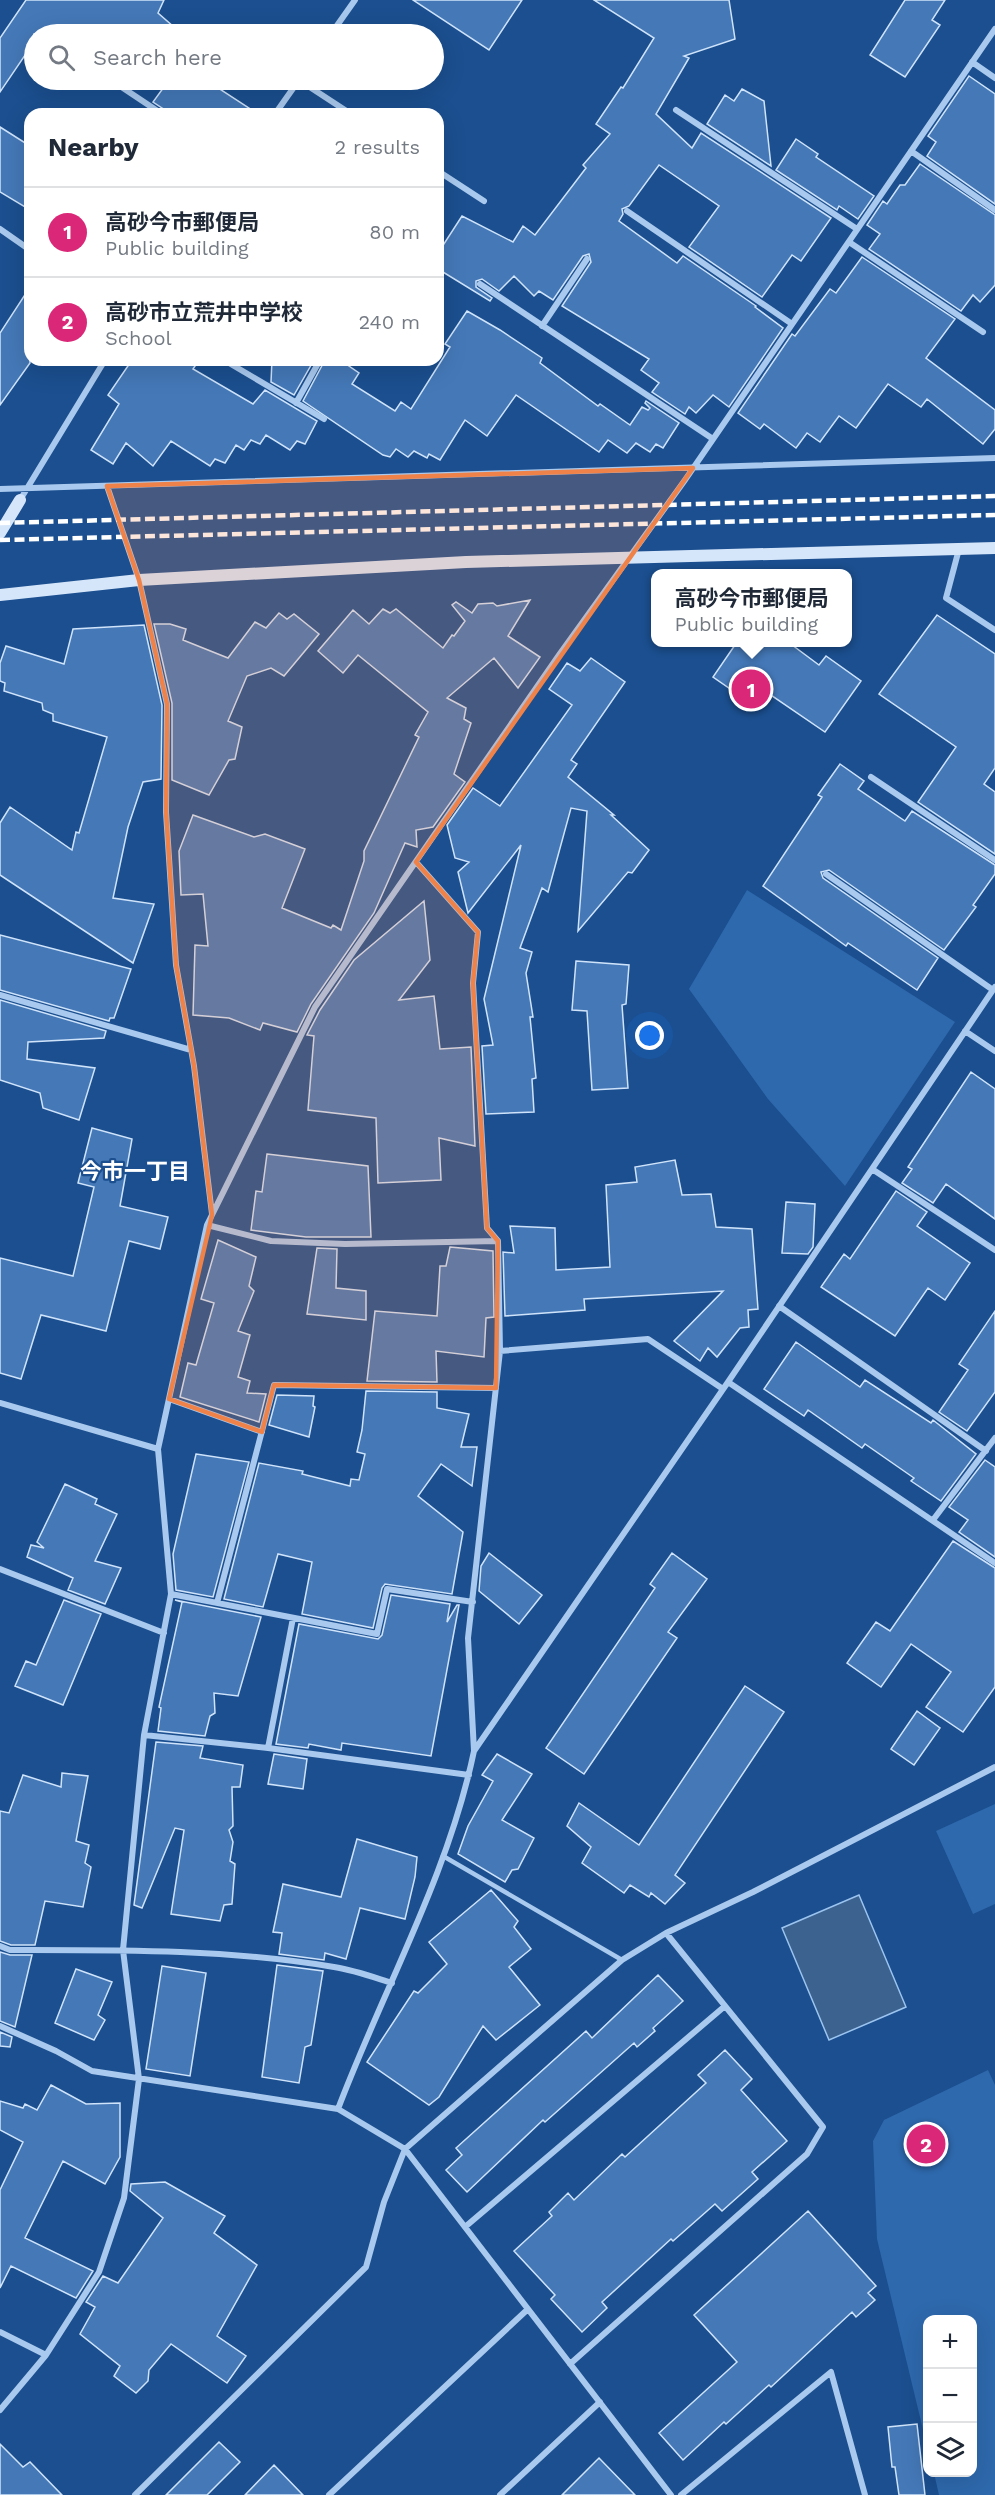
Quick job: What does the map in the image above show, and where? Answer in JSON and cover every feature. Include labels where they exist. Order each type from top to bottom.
[{"type":"street","points":[[338,24],[355,0]]},
{"type":"street","points":[[0,2410],[46,2355],[99,2272],[124,2198],[139,2079],[123,1950],[144,1735],[171,1594],[158,1449],[207,1225],[315,1007],[559,655],[693,468],[995,29]]},
{"type":"street","points":[[972,62],[995,78]]},
{"type":"street","points":[[126,90],[153,108]]},
{"type":"street","points":[[279,108],[292,90]]},
{"type":"street","points":[[314,90],[342,108]]},
{"type":"street","points":[[676,110],[857,229]]},
{"type":"street","points":[[911,151],[995,210]]},
{"type":"street","points":[[444,175],[484,201]]},
{"type":"street","points":[[627,211],[792,324]]},
{"type":"street","points":[[0,229],[24,245]]},
{"type":"street","points":[[849,242],[983,332]]},
{"type":"street","points":[[542,326],[588,259]]},
{"type":"street","points":[[480,284],[713,439]]},
{"type":"street","points":[[0,533],[101,366]]},
{"type":"street","points":[[234,366],[324,419]]},
{"type":"street","points":[[296,403],[317,366]]},
{"type":"street","points":[[0,489],[995,458]]},
{"type":"street","points":[[107,486],[139,580],[166,704],[166,812],[176,965],[191,1050],[212,1215]]},
{"type":"street","points":[[959,549],[946,598],[995,630]]},
{"type":"street","points":[[0,595],[139,580],[466,562],[995,549]]},
{"type":"street","points":[[872,777],[995,860]]},
{"type":"street","points":[[338,2109],[443,1856],[469,1775],[474,1751],[468,1638],[500,1351],[498,1241],[487,1228],[474,983],[478,932],[416,862]]},
{"type":"street","points":[[474,1751],[728,1382],[994,988],[826,874]]},
{"type":"street","points":[[0,995],[191,1050]]},
{"type":"street","points":[[965,1031],[995,1051]]},
{"type":"street","points":[[872,1169],[995,1250]]},
{"type":"street","points":[[207,1225],[281,1241],[345,1244],[498,1241]]},
{"type":"street","points":[[779,1306],[986,1451]]},
{"type":"street","points":[[500,1351],[648,1339],[723,1389]]},
{"type":"street","points":[[728,1382],[995,1563]]},
{"type":"street","points":[[217,1603],[274,1385],[496,1388]]},
{"type":"street","points":[[169,1399],[262,1432]]},
{"type":"street","points":[[0,1403],[158,1449]]},
{"type":"street","points":[[933,1520],[995,1438]]},
{"type":"street","points":[[0,1571],[164,1633]]},
{"type":"street","points":[[171,1594],[377,1634],[387,1588],[473,1602]]},
{"type":"street","points":[[268,1748],[293,1618]]},
{"type":"street","points":[[144,1735],[268,1748],[469,1775]]},
{"type":"street","points":[[135,2495],[366,2267],[384,2202],[405,2149],[622,1960],[666,1933],[753,1892],[995,1767]]},
{"type":"street","points":[[570,2364],[807,2154],[823,2127],[666,1933]]},
{"type":"street","points":[[0,1946],[10,1950],[123,1950],[249,1955],[337,1967],[392,1983]]},
{"type":"street","points":[[465,2227],[725,2006]]},
{"type":"street","points":[[0,2026],[56,2051],[92,2071],[338,2109],[405,2149],[671,2495]]},
{"type":"street","points":[[329,2495],[528,2309]]},
{"type":"street","points":[[0,2332],[46,2355]]},
{"type":"street","points":[[681,2495],[831,2372],[864,2495]]},
{"type":"street","points":[[500,2495],[600,2402]]},
{"type":"lane","points":[[443,1856],[622,1960]]},
{"type":"highlighted area","points":[[693,468],[416,862],[478,932],[473,983],[487,1228],[498,1241],[496,1388],[274,1385],[262,1432],[169,1399],[212,1215],[194,1066],[176,965],[166,812],[167,704],[139,580],[107,486]]},
{"type":"shaded area","points":[[747,890],[955,1022],[845,1186],[768,1099],[689,989]]},
{"type":"shaded area","points":[[995,1804],[995,1904],[973,1914],[936,1831]]},
{"type":"shaded area","points":[[859,1895],[906,2007],[829,2040],[782,1928]]},
{"type":"shaded area","points":[[988,2070],[995,2085],[995,2495],[939,2495],[935,2477],[977,2477],[977,2315],[923,2315],[923,2429],[877,2239],[873,2141],[884,2120]]},
{"type":"building","points":[[26,0],[164,0],[158,13],[171,24],[24,24],[24,57],[0,92],[0,38]]},
{"type":"building","points":[[413,0],[522,0],[489,50]]},
{"type":"building","points":[[594,0],[729,0],[735,39],[684,56],[689,58],[656,114],[692,148],[701,133],[831,218],[801,261],[792,255],[762,297],[689,247],[719,206],[659,165],[629,206],[622,209],[623,214],[619,221],[677,263],[683,256],[756,306],[783,328],[729,407],[713,395],[696,413],[689,407],[685,414],[652,392],[659,383],[641,370],[649,359],[562,306],[591,262],[589,254],[583,256],[553,300],[539,291],[534,296],[514,276],[499,291],[482,279],[476,281],[476,287],[492,298],[490,301],[444,273],[444,244],[462,216],[513,242],[523,226],[535,235],[586,168],[583,165],[610,134],[596,124],[621,87],[623,88],[654,38]]},
{"type":"building","points":[[905,0],[945,0],[932,20],[940,25],[905,77],[870,55]]},
{"type":"building","points":[[969,76],[995,94],[995,204],[927,156],[936,142],[928,136]]},
{"type":"building","points":[[742,89],[764,101],[771,166],[707,124],[725,95],[734,101]]},
{"type":"building","points":[[162,90],[221,90],[249,108],[162,108],[153,102]]},
{"type":"building","points":[[0,127],[24,142],[24,206],[0,192]]},
{"type":"building","points":[[796,139],[818,154],[816,157],[874,196],[858,219],[839,206],[837,210],[776,170]]},
{"type":"building","points":[[920,164],[995,215],[995,285],[980,302],[973,295],[961,311],[869,249],[880,234],[867,225],[883,201],[887,204],[900,185],[905,185]]},
{"type":"building","points":[[862,257],[955,319],[926,358],[995,410],[995,429],[983,444],[927,399],[921,407],[888,384],[856,428],[839,416],[820,442],[807,433],[796,448],[764,424],[760,429],[738,413],[792,334],[795,336],[830,289],[836,293]]},
{"type":"building","points":[[24,296],[24,366],[28,366],[0,405],[0,333]]},
{"type":"building","points":[[467,311],[542,358],[540,363],[598,406],[600,404],[630,425],[642,407],[648,410],[650,408],[645,403],[646,401],[679,423],[663,448],[656,444],[650,452],[636,443],[627,453],[608,440],[599,452],[516,395],[487,436],[465,420],[440,460],[429,454],[427,458],[414,451],[408,457],[396,449],[390,457],[383,455],[303,401],[322,366],[349,366],[359,373],[352,384],[395,411],[401,402],[411,409],[438,366],[444,366],[444,357],[450,347],[445,344]]},
{"type":"building","points":[[128,366],[195,366],[193,369],[253,404],[265,390],[317,421],[305,444],[297,441],[290,450],[266,435],[260,444],[251,440],[244,450],[236,445],[225,463],[215,459],[210,466],[171,441],[153,466],[126,443],[113,464],[91,450],[119,404],[108,395]]},
{"type":"building","points":[[272,366],[311,366],[294,395],[271,382]]},
{"type":"building","points":[[530,600],[508,636],[540,657],[518,688],[494,658],[447,698],[466,708],[464,719],[471,723],[454,774],[465,782],[433,827],[416,830],[417,847],[405,843],[374,913],[311,1004],[297,1032],[263,1023],[260,1030],[229,1018],[193,1015],[195,945],[208,946],[203,894],[181,895],[179,851],[193,815],[254,837],[265,834],[305,849],[282,908],[331,928],[333,925],[341,930],[364,861],[364,851],[419,737],[415,735],[428,712],[358,655],[343,673],[318,651],[353,610],[369,624],[383,609],[390,613],[396,609],[443,648],[465,621],[452,605],[456,602],[472,613],[478,604],[493,603],[497,606]]},
{"type":"building","points":[[279,613],[287,619],[294,614],[319,634],[284,676],[271,668],[247,676],[228,721],[242,727],[235,759],[229,760],[209,795],[172,780],[172,703],[154,624],[170,624],[186,629],[183,640],[228,658],[255,622],[266,628]]},
{"type":"building","points":[[937,615],[995,654],[995,768],[984,784],[995,792],[995,854],[918,802],[956,747],[879,694]]},
{"type":"building","points":[[144,625],[162,705],[161,779],[143,782],[128,827],[113,898],[154,904],[133,963],[0,875],[0,823],[10,807],[72,850],[107,737],[53,721],[53,714],[43,710],[42,703],[4,691],[5,683],[0,681],[0,663],[6,646],[64,664],[73,629]]},
{"type":"building","points":[[734,647],[795,647],[819,665],[826,656],[861,681],[825,732],[762,689],[752,704],[713,677]]},
{"type":"building","points":[[591,658],[625,682],[571,760],[577,764],[568,777],[614,815],[611,815],[649,850],[632,873],[628,872],[578,931],[587,811],[571,808],[548,892],[542,888],[520,948],[532,952],[526,973],[533,1017],[530,1017],[536,1078],[532,1079],[534,1112],[486,1114],[482,1046],[493,1045],[484,999],[521,845],[468,913],[458,872],[469,862],[455,858],[447,825],[473,788],[500,806],[572,705],[549,689],[567,663],[580,671]]},
{"type":"building","points":[[840,764],[864,781],[858,789],[905,821],[912,811],[995,865],[995,874],[973,905],[976,907],[944,950],[829,870],[821,872],[823,878],[938,958],[917,990],[848,943],[846,946],[763,886],[822,797],[818,795]]},
{"type":"building","points":[[424,901],[430,960],[399,1000],[434,996],[440,1049],[471,1047],[475,1146],[439,1138],[441,1180],[378,1183],[376,1118],[308,1110],[314,1036],[307,1035],[320,1010],[354,960]]},
{"type":"building","points":[[0,935],[131,969],[114,1018],[110,1018],[109,1021],[0,990]]},
{"type":"building","points":[[576,961],[629,965],[626,1004],[622,1005],[628,1088],[592,1090],[587,1011],[572,1010]]},
{"type":"building","points":[[0,1000],[106,1031],[104,1038],[28,1042],[27,1059],[95,1068],[79,1120],[43,1108],[40,1093],[0,1080]]},
{"type":"building","points":[[971,1072],[995,1089],[995,1219],[946,1184],[933,1203],[902,1183],[912,1169],[908,1167]]},
{"type":"building","points":[[92,1128],[132,1139],[120,1206],[168,1217],[160,1249],[129,1241],[106,1331],[41,1315],[21,1379],[0,1373],[0,1258],[73,1276],[94,1187],[78,1183]]},
{"type":"building","points":[[267,1154],[368,1166],[371,1237],[306,1237],[251,1230],[256,1191],[262,1192]]},
{"type":"building","points":[[675,1160],[682,1195],[711,1194],[716,1227],[752,1229],[758,1309],[748,1310],[749,1327],[740,1328],[717,1357],[708,1348],[700,1361],[674,1341],[723,1291],[584,1299],[585,1310],[505,1316],[503,1252],[514,1253],[510,1226],[555,1228],[556,1270],[610,1267],[606,1185],[637,1182],[635,1167]]},
{"type":"building","points":[[896,1191],[927,1212],[917,1226],[970,1263],[945,1300],[928,1288],[895,1336],[821,1287],[844,1254],[850,1259]]},
{"type":"building","points":[[786,1202],[815,1204],[813,1247],[808,1254],[782,1253]]},
{"type":"building","points":[[218,1240],[256,1257],[249,1286],[254,1291],[238,1331],[250,1335],[238,1377],[250,1381],[247,1393],[266,1394],[259,1422],[180,1397],[188,1363],[196,1365],[214,1303],[201,1299]]},
{"type":"building","points":[[450,1247],[493,1251],[494,1317],[486,1318],[484,1357],[436,1351],[437,1382],[367,1381],[375,1311],[437,1316],[440,1266],[446,1266]]},
{"type":"building","points":[[317,1248],[337,1249],[336,1288],[366,1291],[366,1320],[307,1314]]},
{"type":"building","points":[[995,1311],[995,1392],[967,1431],[939,1412],[968,1370],[959,1364]]},
{"type":"building","points":[[796,1342],[860,1387],[865,1380],[931,1423],[933,1420],[976,1454],[941,1501],[911,1481],[914,1478],[865,1444],[862,1448],[808,1410],[804,1416],[764,1389]]},
{"type":"building","points":[[366,1391],[437,1392],[437,1408],[469,1414],[461,1447],[477,1447],[472,1486],[441,1464],[418,1496],[463,1532],[452,1594],[385,1584],[382,1588],[373,1628],[302,1614],[312,1562],[278,1554],[263,1607],[224,1599],[259,1463],[303,1471],[302,1474],[350,1486],[351,1479],[359,1480],[365,1454],[357,1452]]},
{"type":"building","points":[[277,1395],[314,1396],[313,1406],[315,1407],[309,1437],[269,1425]]},
{"type":"building","points":[[196,1454],[249,1462],[213,1597],[176,1590],[173,1554]]},
{"type":"building","points":[[985,1460],[995,1467],[995,1557],[959,1532],[968,1520],[949,1507]]},
{"type":"building","points":[[65,1484],[97,1499],[95,1504],[117,1514],[95,1561],[121,1568],[105,1604],[68,1590],[73,1578],[27,1557],[31,1545],[44,1548],[37,1542]]},
{"type":"building","points":[[953,1541],[995,1568],[995,1687],[963,1732],[926,1707],[951,1672],[911,1644],[881,1687],[847,1663],[876,1622],[890,1631]]},
{"type":"building","points":[[489,1553],[542,1595],[519,1624],[479,1591],[481,1566]]},
{"type":"building","points":[[672,1553],[707,1579],[668,1632],[677,1638],[584,1774],[546,1748],[655,1588],[650,1584]]},
{"type":"building","points":[[391,1595],[450,1604],[447,1622],[459,1605],[431,1756],[342,1743],[341,1750],[309,1744],[308,1748],[276,1744],[299,1624],[378,1639],[382,1635]]},
{"type":"building","points":[[64,1600],[101,1614],[63,1705],[15,1686],[26,1661],[36,1665]]},
{"type":"building","points":[[175,1600],[261,1617],[238,1696],[214,1693],[215,1713],[210,1716],[205,1736],[158,1731],[161,1708],[159,1707],[182,1602]]},
{"type":"building","points":[[745,1686],[784,1712],[675,1875],[685,1883],[665,1904],[651,1893],[649,1897],[630,1885],[624,1893],[582,1863],[591,1847],[567,1826],[579,1803],[639,1845]]},
{"type":"building","points":[[917,1711],[940,1728],[914,1765],[891,1749]]},
{"type":"building","points":[[156,1742],[203,1746],[200,1758],[243,1765],[240,1787],[232,1787],[233,1826],[229,1830],[233,1842],[230,1861],[235,1864],[232,1904],[224,1905],[220,1921],[171,1914],[184,1830],[175,1828],[142,1908],[134,1905]]},
{"type":"building","points":[[274,1754],[307,1759],[303,1789],[268,1784]]},
{"type":"building","points":[[497,1754],[532,1774],[502,1820],[534,1838],[518,1869],[512,1870],[505,1882],[458,1854],[468,1826],[493,1781],[482,1775]]},
{"type":"building","points":[[62,1773],[88,1776],[76,1841],[89,1845],[85,1863],[91,1867],[83,1907],[45,1901],[35,1945],[11,1945],[0,1941],[0,1811],[9,1813],[23,1775],[61,1787]]},
{"type":"building","points":[[357,1839],[417,1857],[415,1877],[405,1919],[360,1908],[346,1959],[325,1953],[324,1960],[279,1954],[282,1933],[273,1932],[283,1884],[341,1897]]},
{"type":"building","points":[[491,1890],[518,1921],[514,1927],[531,1949],[509,1967],[540,2005],[496,2040],[483,2026],[439,2097],[429,2105],[367,2062],[414,1991],[418,1993],[447,1964],[429,1942]]},
{"type":"building","points":[[0,1952],[10,1955],[32,1955],[15,2027],[0,2021]]},
{"type":"building","points":[[277,1965],[323,1971],[311,2045],[305,2047],[299,2083],[262,2077]]},
{"type":"building","points":[[162,1966],[206,1973],[190,2076],[146,2069]]},
{"type":"building","points":[[76,1969],[112,1982],[98,2015],[105,2020],[94,2040],[55,2023]]},
{"type":"building","points":[[658,1975],[683,2001],[653,2028],[655,2031],[637,2047],[634,2043],[545,2122],[543,2120],[467,2192],[446,2170],[462,2155],[456,2148],[586,2031],[592,2038]]},
{"type":"building","points":[[0,2032],[12,2037],[10,2047],[0,2046]]},
{"type":"building","points":[[725,2050],[752,2079],[741,2090],[787,2141],[752,2172],[758,2179],[722,2211],[715,2204],[673,2241],[671,2239],[602,2302],[607,2308],[582,2332],[551,2299],[555,2295],[514,2251],[552,2216],[549,2212],[568,2193],[574,2200],[622,2154],[625,2157],[706,2083],[698,2075]]},
{"type":"building","points":[[51,2085],[86,2104],[120,2103],[120,2157],[105,2184],[63,2161],[25,2238],[93,2271],[76,2298],[11,2266],[0,2288],[0,2190],[23,2142],[0,2130],[0,2101],[23,2108],[25,2104],[37,2110]]},
{"type":"building","points":[[165,2182],[225,2216],[214,2233],[257,2265],[217,2336],[246,2356],[227,2383],[171,2344],[149,2370],[148,2381],[136,2393],[114,2376],[120,2366],[80,2334],[95,2307],[86,2302],[103,2276],[118,2283],[163,2218],[130,2191],[131,2184]]},
{"type":"building","points":[[808,2211],[876,2286],[868,2293],[875,2300],[856,2317],[852,2312],[771,2387],[769,2385],[726,2424],[724,2422],[683,2460],[659,2433],[737,2362],[694,2315]]},
{"type":"building","points":[[917,2424],[925,2495],[899,2495],[895,2467],[892,2467],[888,2427]]},
{"type":"building","points":[[219,2442],[240,2462],[207,2495],[166,2495]]},
{"type":"building","points":[[0,2444],[23,2467],[30,2462],[62,2495],[0,2495]]},
{"type":"building","points":[[599,2458],[635,2495],[562,2495]]},
{"type":"building","points":[[274,2465],[303,2495],[245,2495]]},
{"type":"railway","points":[[0,523],[995,496]]},
{"type":"railway","points":[[0,540],[995,515]]},
{"type":"place","name":"高砂今市郵便局","points":[[751,689]]},
{"type":"place","name":"高砂市立荒井中学校","points":[[926,2144]]},
{"type":"district","name":"今市一丁目","points":[[135,1171]]}]
